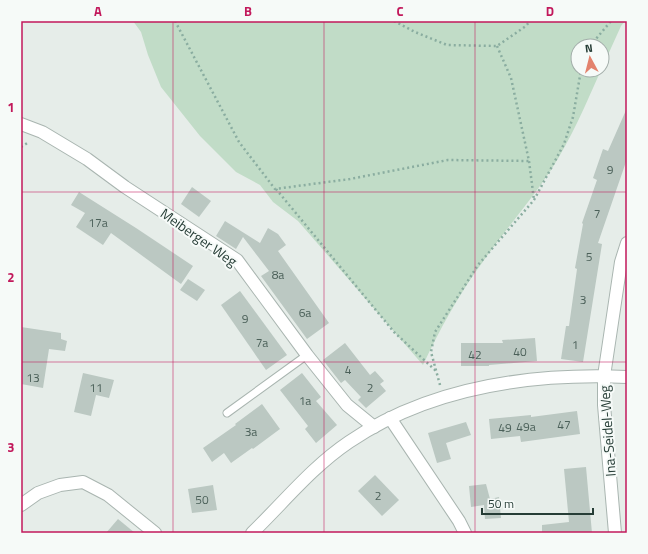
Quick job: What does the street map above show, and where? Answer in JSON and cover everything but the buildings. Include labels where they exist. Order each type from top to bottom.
[{"type":"street","name":"Meiberger Weg","points":[[21,124],[42,132],[87,159],[125,187],[237,260],[307,355],[347,405],[374,427]]},
{"type":"street","name":"Ina-Seidel-Weg","points":[[615,533],[604,405],[604,376],[621,262],[627,243]]},
{"type":"street","points":[[252,533],[319,466],[348,443],[390,418],[413,407],[444,397],[513,383],[557,378],[604,376],[627,377]]},
{"type":"street","points":[[390,418],[459,521],[465,533]]},
{"type":"street","points":[[21,505],[38,493],[60,485],[83,482],[108,495],[155,533]]},
{"type":"lane","points":[[227,413],[307,355]]},
{"type":"path","points":[[175,21],[239,142],[275,189],[394,332],[437,372]]},
{"type":"path","points":[[394,21],[415,32],[447,45],[498,46],[526,26],[530,21]]},
{"type":"path","points":[[597,38],[612,21]]},
{"type":"path","points":[[498,46],[511,78],[529,161],[534,200]]},
{"type":"path","points":[[444,397],[431,352],[435,332],[478,265],[534,200],[564,144],[573,117],[580,78]]},
{"type":"path","points":[[275,189],[350,179],[448,160],[529,161]]},
{"type":"green space","points":[[133,21],[625,21],[621,26],[610,50],[610,38],[570,38],[570,78],[597,78],[578,121],[551,170],[465,287],[443,325],[423,365],[298,221],[273,202],[260,185],[236,172],[200,136],[161,87],[148,55],[141,32]]}]
